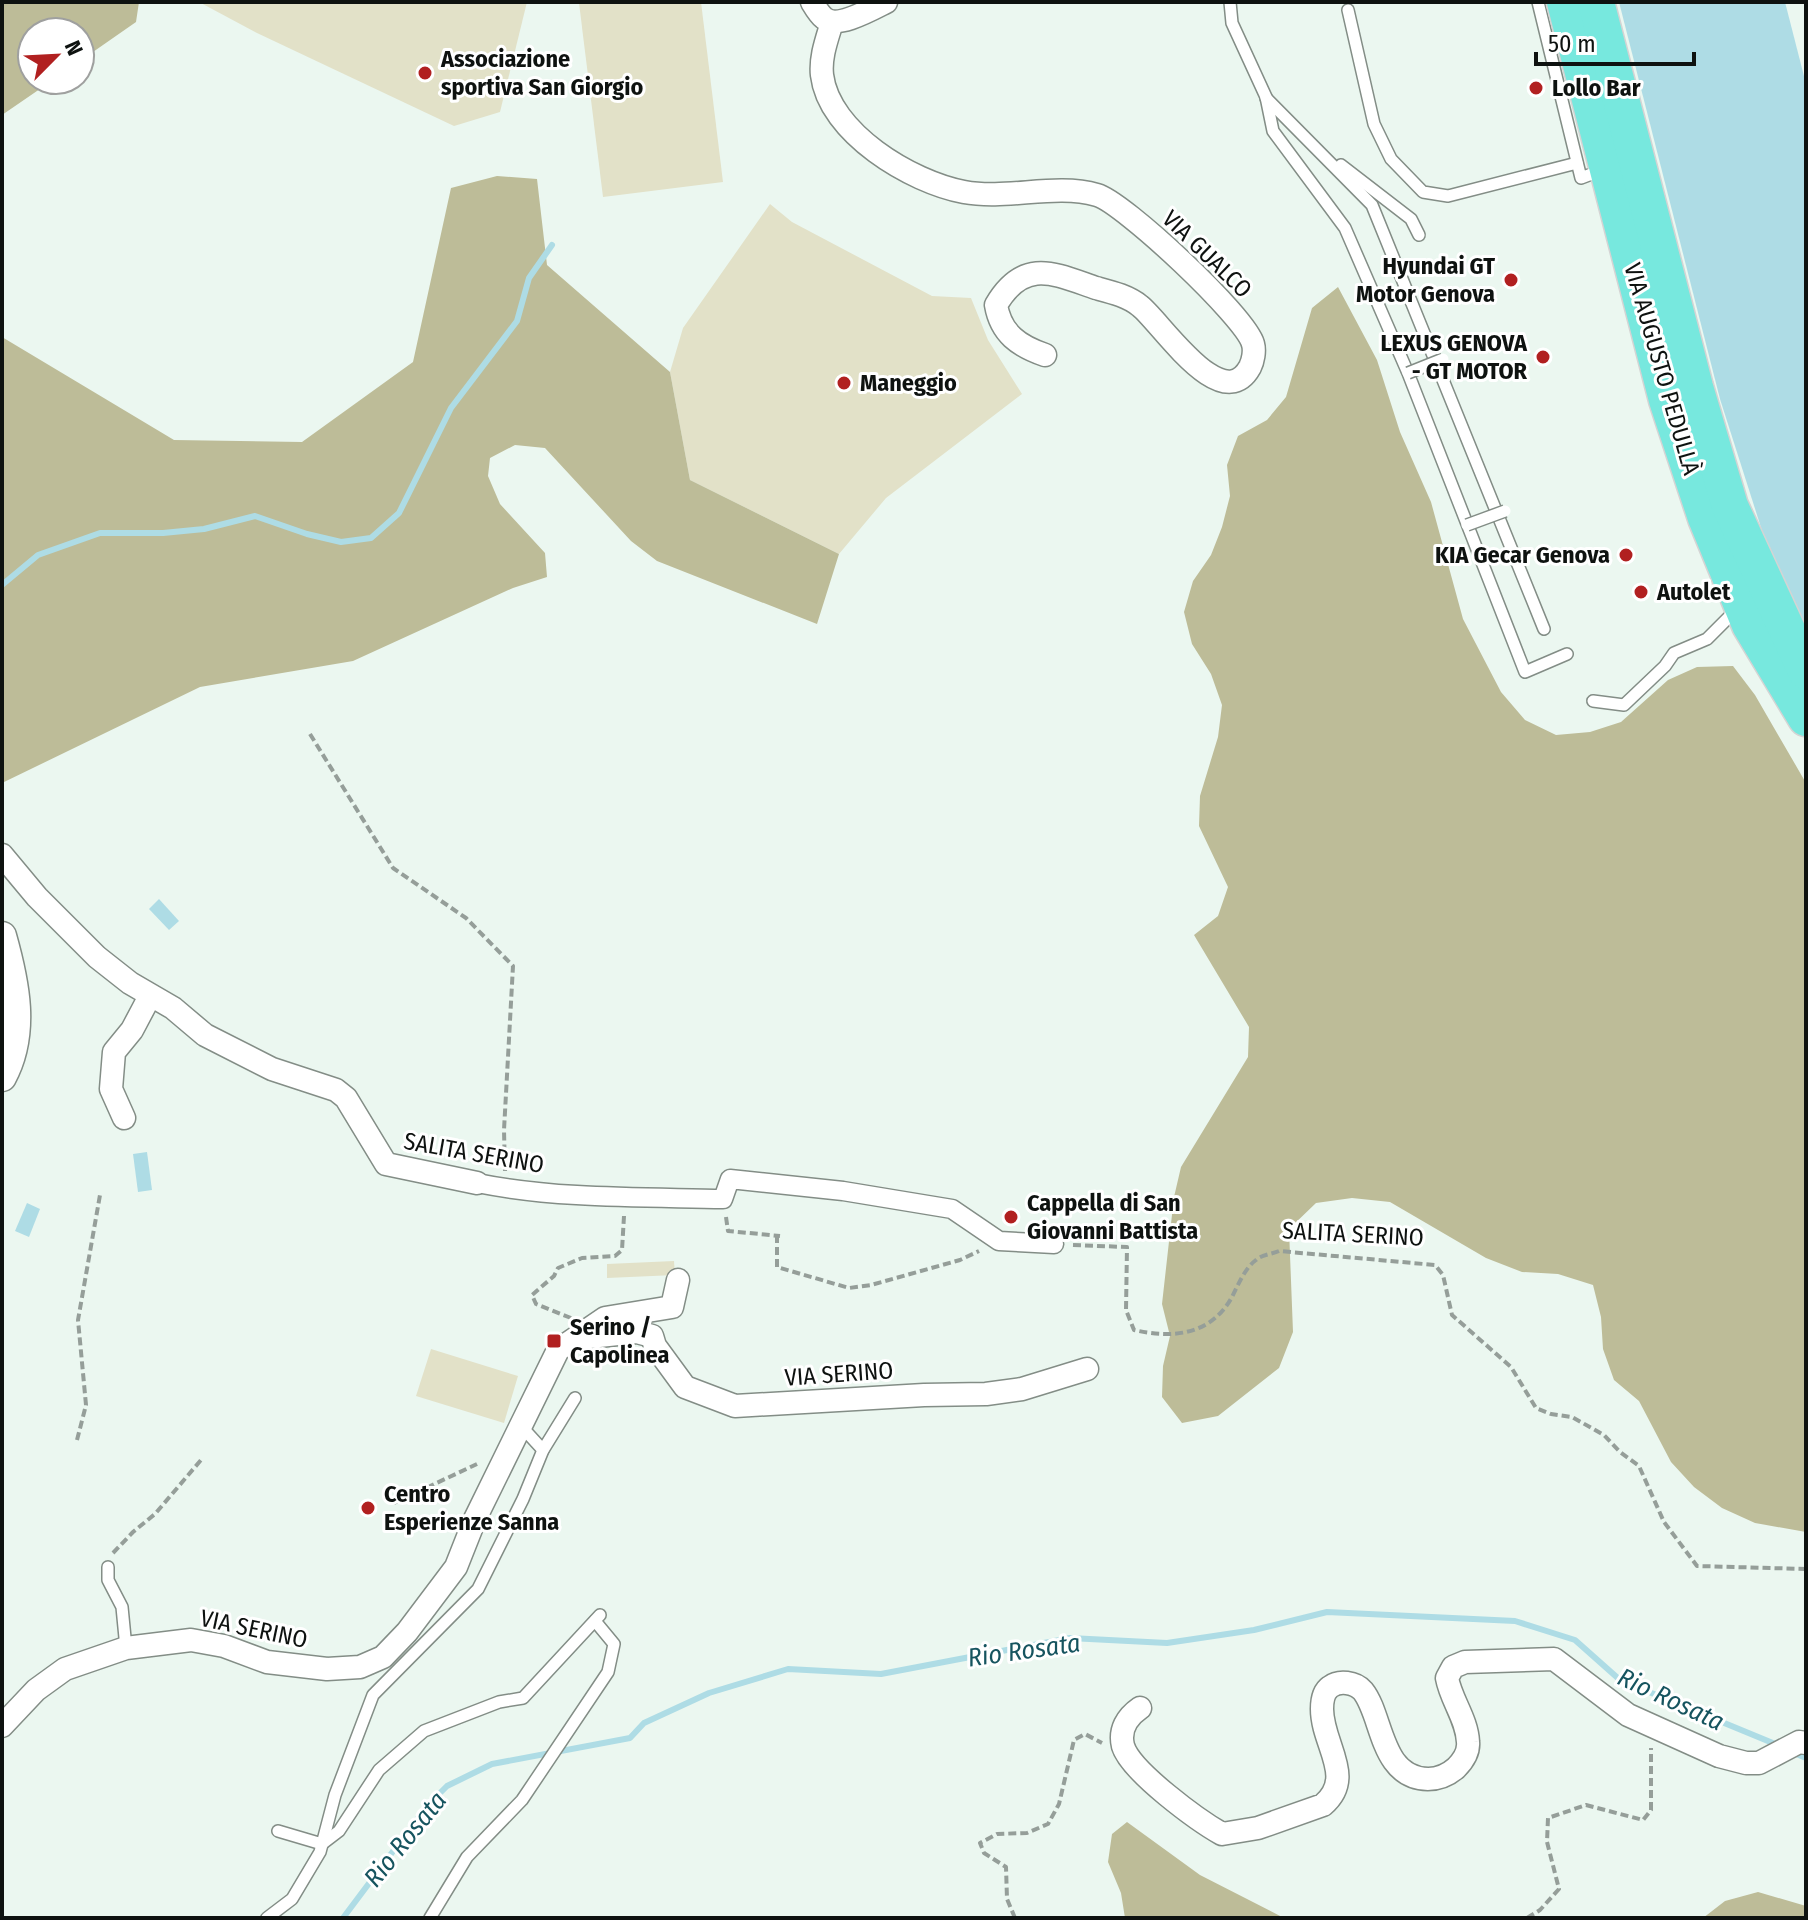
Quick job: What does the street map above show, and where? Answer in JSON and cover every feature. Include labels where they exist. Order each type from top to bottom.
[{"type":"main road","name":"VIA AUGUSTO PEDULLÀ","points":[[1565,2],[1588,170],[1706,518],[1750,625],[1806,718]]},
{"type":"main road","name":"VIA AUGUSTO PEDULLÀ","points":[[1596,2],[1695,387],[1730,506],[1806,671]]},
{"type":"street","points":[[812,2],[824,18],[832,22],[859,16],[886,2]]},
{"type":"street","name":"VIA GUALCO","points":[[832,22],[822,58],[826,92],[844,123],[880,155],[912,173],[964,192],[1014,194],[1081,191],[1101,196],[1206,283],[1237,317],[1253,344],[1249,370],[1235,379],[1221,381],[1194,364],[1139,304],[1057,273],[1042,272],[1015,282],[996,305],[1004,328],[1013,339],[1045,355]]},
{"type":"street","name":"SALITA SERINO","points":[[2,855],[37,897],[97,957],[150,996],[173,1008],[205,1035],[272,1069],[336,1090],[346,1098],[386,1164],[505,1189],[624,1197],[723,1199]]},
{"type":"street","points":[[2,936],[18,1005],[15,1039],[2,1077]]},
{"type":"street","points":[[124,1118],[111,1089],[114,1052],[132,1030],[150,996]]},
{"type":"street","points":[[723,1199],[730,1179],[843,1191],[952,1209],[999,1241],[1054,1244]]},
{"type":"street","name":"VIA SERINO","points":[[2,1726],[36,1690],[65,1669],[126,1648],[191,1640],[224,1646],[267,1662],[327,1669],[360,1667],[383,1657],[407,1632],[456,1567],[475,1519],[558,1350],[605,1318],[672,1307],[678,1280]]},
{"type":"street","name":"VIA SERINO","points":[[582,1334],[637,1332],[652,1336],[655,1346],[685,1387],[735,1406],[986,1394],[1022,1389],[1087,1369]]},
{"type":"street","points":[[1140,1708],[1130,1715],[1125,1724],[1122,1736],[1126,1752],[1138,1767],[1187,1811],[1222,1834],[1258,1828],[1323,1805],[1332,1798],[1337,1789],[1338,1775],[1322,1727],[1322,1701],[1332,1685],[1347,1682],[1363,1690],[1393,1759],[1404,1770],[1431,1779],[1450,1773],[1466,1756],[1468,1743],[1447,1678],[1453,1667],[1465,1662],[1554,1659],[1628,1715],[1719,1756],[1746,1763],[1759,1763],[1799,1742],[1806,1743]]},
{"type":"lane","points":[[1230,2],[1232,23],[1266,97],[1273,131],[1345,228],[1408,373],[1525,672],[1567,654]]},
{"type":"lane","name":"VIA AUGUSTO PEDULLÀ","points":[[1538,2],[1588,170]]},
{"type":"lane","points":[[1348,10],[1374,124],[1391,159],[1423,192],[1448,196],[1588,170]]},
{"type":"lane","points":[[1266,97],[1372,205],[1544,629]]},
{"type":"lane","points":[[1308,140],[1411,219],[1419,235]]},
{"type":"lane","points":[[1408,373],[1443,359]]},
{"type":"lane","points":[[1467,525],[1505,511]]},
{"type":"lane","points":[[1593,701],[1624,705],[1665,666],[1674,653],[1707,639],[1735,611]]},
{"type":"lane","points":[[267,1918],[292,1899],[320,1852],[335,1795],[373,1695],[478,1589],[523,1499],[543,1450],[575,1398]]},
{"type":"lane","points":[[521,1426],[543,1450]]},
{"type":"lane","points":[[108,1567],[108,1580],[122,1607],[126,1648]]},
{"type":"lane","points":[[322,1844],[339,1831],[379,1770],[424,1731],[499,1702],[523,1698],[598,1618],[614,1644],[608,1672],[522,1800],[467,1857],[430,1918]]},
{"type":"lane","points":[[278,1831],[322,1844]]},
{"type":"path","points":[[310,734],[393,868],[466,918],[513,966],[504,1130],[505,1189]]},
{"type":"path","points":[[77,1440],[86,1405],[78,1320],[100,1195]]},
{"type":"path","points":[[582,1334],[580,1321],[536,1304],[532,1295],[554,1276],[558,1268],[582,1258],[615,1256],[622,1250],[624,1197]]},
{"type":"path","points":[[723,1199],[728,1231],[778,1236],[777,1267],[849,1288],[871,1285],[960,1260],[999,1241]]},
{"type":"path","name":"SALITA SERINO","points":[[1054,1244],[1127,1247],[1126,1310],[1134,1330],[1156,1335],[1191,1332],[1210,1324],[1224,1310],[1256,1259],[1279,1251],[1435,1265],[1443,1275],[1452,1315],[1511,1367],[1536,1408],[1572,1417],[1604,1435],[1639,1466],[1664,1522],[1697,1566],[1806,1569]]},
{"type":"path","points":[[394,1503],[511,1447]]},
{"type":"path","points":[[108,1567],[116,1548],[155,1514],[201,1460]]},
{"type":"path","points":[[1527,1918],[1540,1910],[1559,1889],[1547,1842],[1548,1818],[1586,1805],[1643,1820],[1651,1810],[1651,1750],[1656,1726]]},
{"type":"path","points":[[1015,1918],[1007,1899],[1006,1867],[984,1853],[980,1843],[997,1834],[1027,1833],[1048,1824],[1059,1804],[1074,1740],[1085,1734],[1115,1750],[1126,1752]]},
{"type":"green space","points":[[2,2],[139,2],[136,22],[96,50],[96,16],[16,16],[16,96],[30,96],[2,115]]},
{"type":"green space","name":"Associazione sportiva San Giorgio","points":[[199,2],[527,2],[500,112],[454,126],[257,33]]},
{"type":"green space","points":[[701,2],[723,182],[603,197],[579,3]]},
{"type":"green space","points":[[497,176],[537,179],[547,265],[670,372],[690,480],[839,554],[817,624],[657,561],[631,541],[545,448],[515,445],[490,458],[488,476],[500,504],[545,553],[547,577],[513,588],[353,661],[200,687],[2,783],[2,337],[174,440],[302,442],[413,362],[451,188]]},
{"type":"green space","name":"Maneggio","points":[[770,204],[792,222],[932,296],[971,298],[988,340],[1022,394],[886,498],[839,554],[690,480],[670,372],[683,328]]},
{"type":"green space","points":[[1338,287],[1377,360],[1400,432],[1431,502],[1463,619],[1501,692],[1525,720],[1556,735],[1590,732],[1621,722],[1668,680],[1697,667],[1733,666],[1755,695],[1806,783],[1806,1532],[1755,1523],[1722,1508],[1694,1487],[1671,1462],[1639,1401],[1614,1380],[1603,1349],[1601,1317],[1593,1285],[1558,1274],[1522,1272],[1486,1258],[1390,1202],[1352,1198],[1316,1203],[1289,1229],[1293,1332],[1279,1368],[1218,1416],[1182,1423],[1162,1397],[1163,1366],[1170,1336],[1162,1304],[1174,1197],[1181,1167],[1248,1057],[1249,1027],[1194,935],[1218,916],[1228,887],[1199,826],[1200,796],[1218,737],[1222,705],[1211,674],[1192,644],[1184,612],[1193,581],[1211,555],[1222,527],[1230,496],[1227,465],[1238,436],[1267,420],[1286,397],[1312,308]]},
{"type":"green space","points":[[674,1261],[675,1275],[607,1278],[607,1264]]},
{"type":"green space","points":[[431,1349],[518,1376],[504,1423],[416,1396]]},
{"type":"green space","points":[[1127,1822],[1200,1875],[1284,1918],[1125,1918],[1121,1893],[1108,1862],[1112,1834]]},
{"type":"green space","points":[[1758,1892],[1806,1906],[1806,1918],[1703,1918],[1725,1901]]},
{"type":"water","points":[[1619,2],[1785,2],[1806,84],[1806,636],[1765,540],[1720,399]]},
{"type":"water","points":[[159,899],[179,921],[169,930],[149,909]]},
{"type":"water","points":[[147,1152],[152,1190],[138,1192],[133,1154]]},
{"type":"water","points":[[27,1203],[40,1209],[29,1237],[15,1231]]},
{"type":"waterway","points":[[2,585],[38,555],[100,533],[163,533],[204,529],[255,516],[341,542],[371,538],[399,513],[451,408],[517,321],[529,278],[552,245]]},
{"type":"waterway","name":"Rio Rosata","points":[[343,1918],[427,1806],[447,1786],[492,1764],[630,1738],[644,1723],[709,1693],[788,1669],[881,1674],[1070,1638],[1167,1643],[1254,1630],[1327,1612],[1515,1621],[1575,1640],[1620,1680],[1780,1746]]},
{"type":"waterway","name":"Rio Rosata","points":[[1794,1753],[1806,1758]]},
{"type":"place","name":"Associazione sportiva San Giorgio","points":[[425,73]]},
{"type":"place","name":"Lollo Bar","points":[[1536,88]]},
{"type":"place","name":"Hyundai GT Motor Genova","points":[[1511,280]]},
{"type":"place","name":"LEXUS GENOVA - GT MOTOR","points":[[1543,357]]},
{"type":"place","name":"Maneggio","points":[[844,383]]},
{"type":"place","name":"KIA Gecar Genova","points":[[1626,555]]},
{"type":"place","name":"Autolet","points":[[1641,592]]},
{"type":"place","name":"Cappella di San Giovanni Battista","points":[[1011,1217]]},
{"type":"place","name":"Serino / Capolinea","points":[[554,1341]]},
{"type":"place","name":"Centro Esperienze Sanna","points":[[368,1508]]}]
